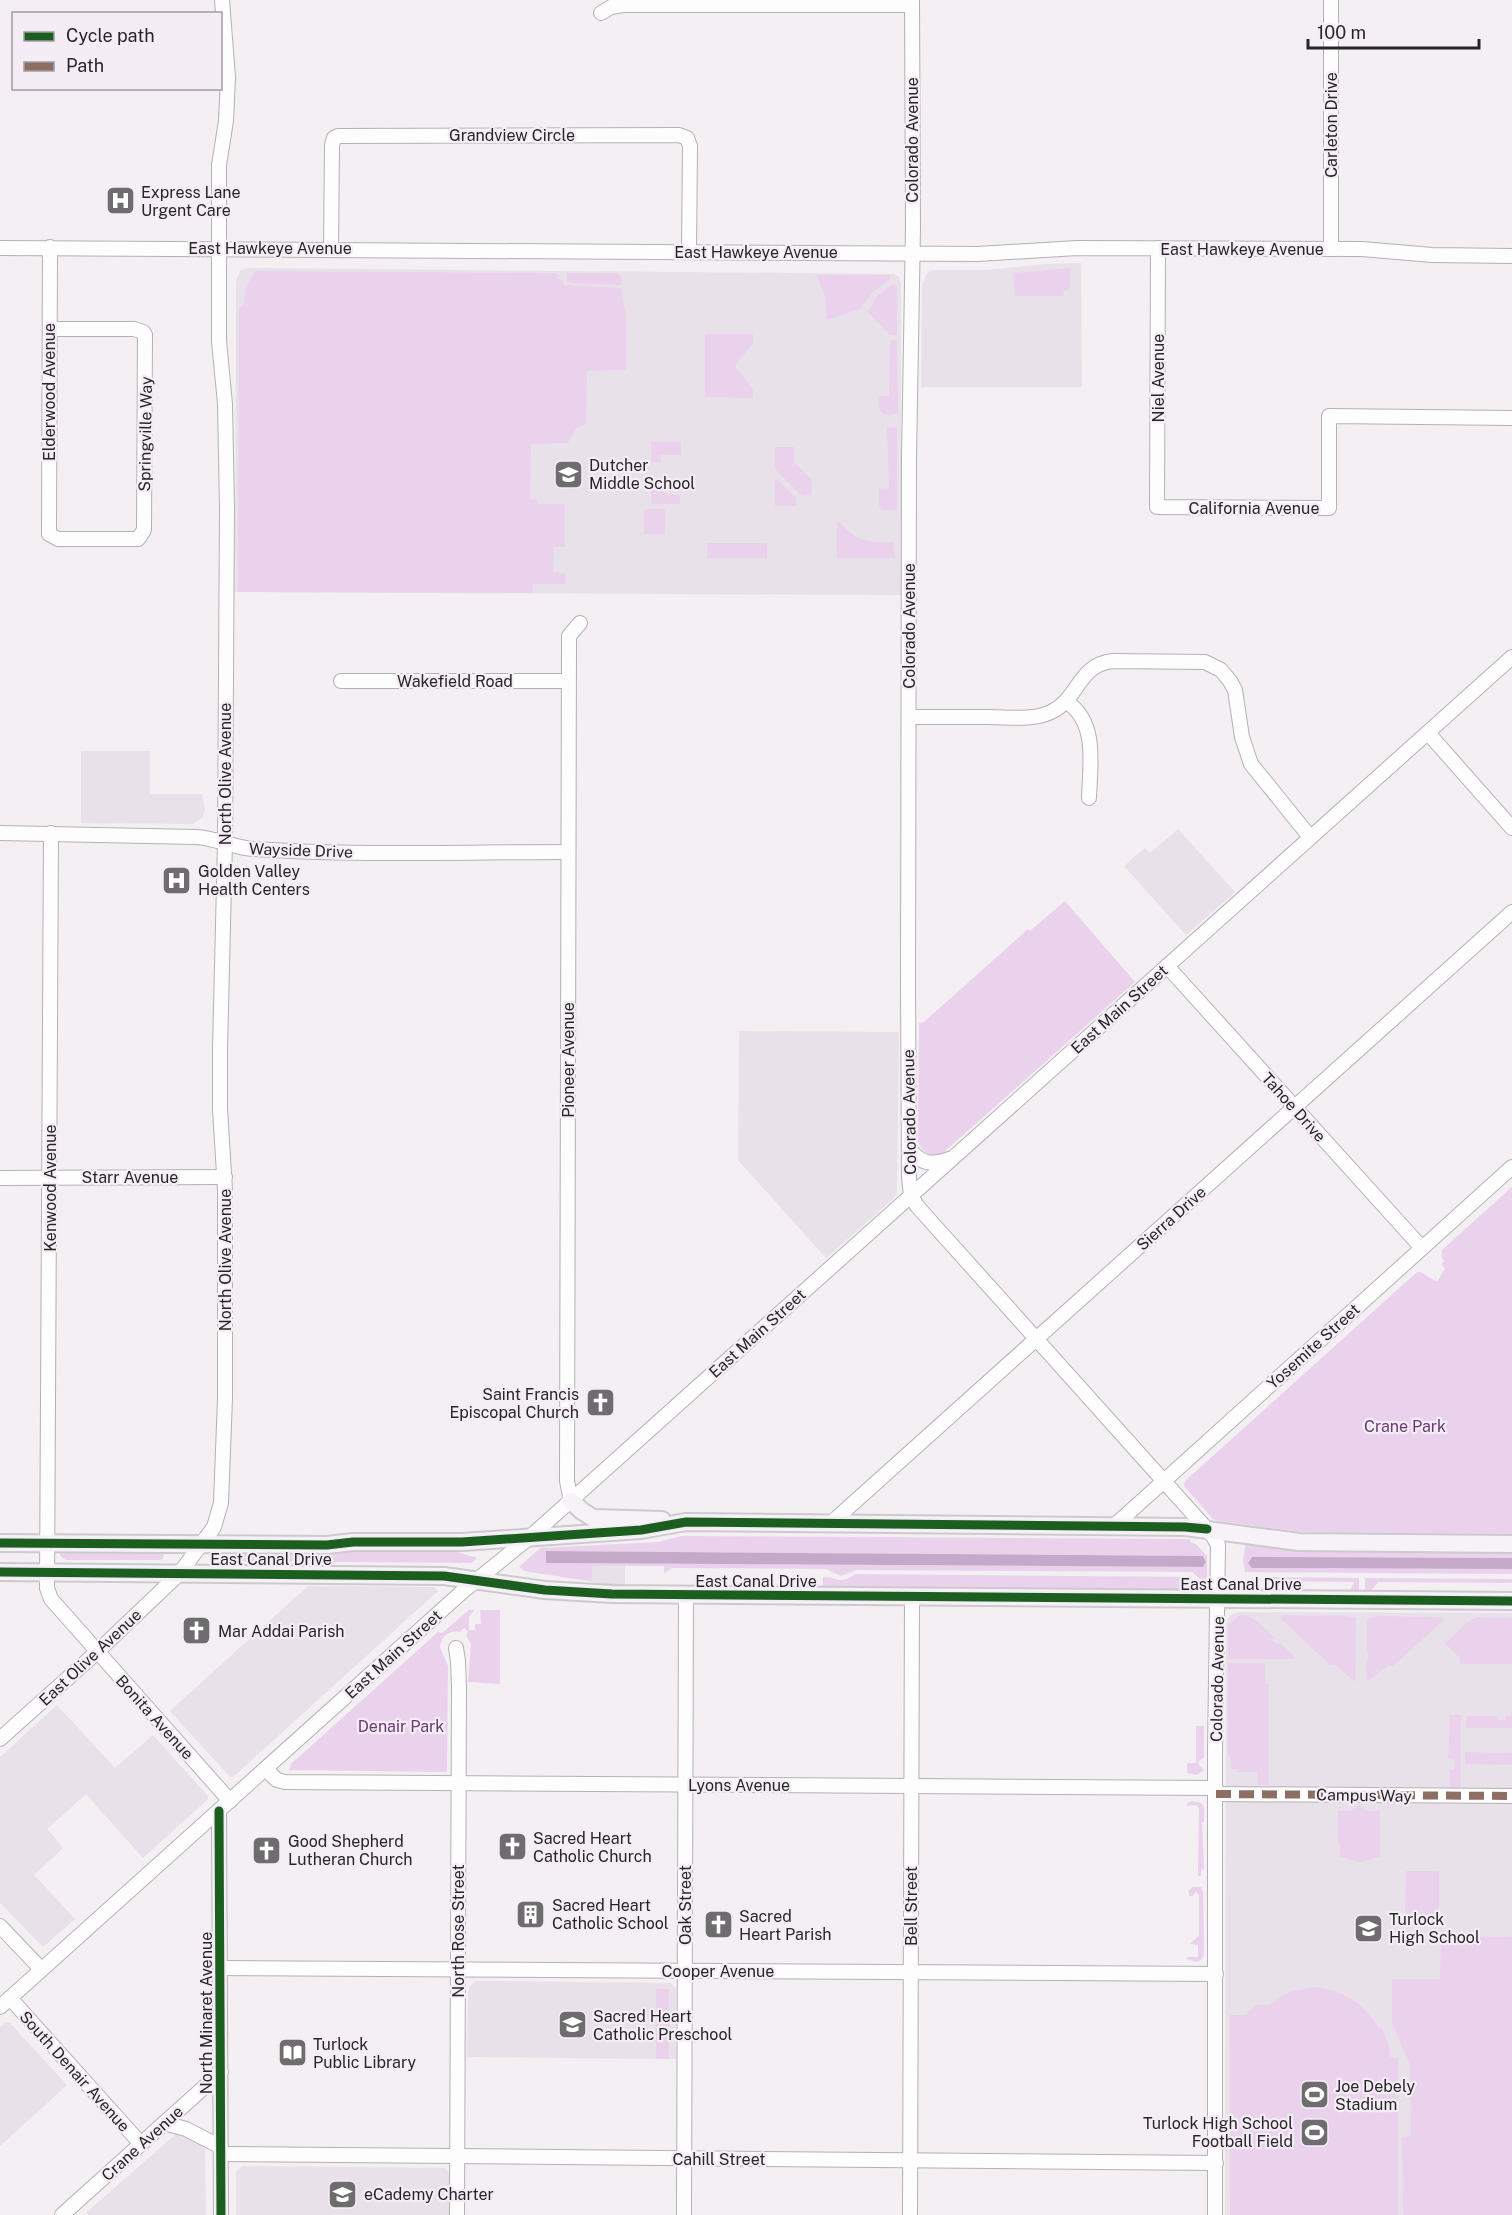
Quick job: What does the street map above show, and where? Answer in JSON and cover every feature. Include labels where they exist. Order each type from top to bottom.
[{"type":"main road","points":[[571,1501],[593,1518],[642,1518],[686,1522]]},
{"type":"main road","name":"East Canal Drive","points":[[0,1543],[327,1545],[353,1542],[462,1542],[640,1530],[686,1522],[1185,1527],[1299,1542],[1512,1544]]},
{"type":"main road","name":"East Canal Drive","points":[[0,1572],[434,1575],[575,1593],[1512,1601]]},
{"type":"street","name":"North Olive Avenue","points":[[179,1574],[218,1520],[222,1487],[225,1398],[225,1178],[220,1108],[220,1050],[225,842],[227,508],[225,410],[219,341],[219,165],[226,122],[228,77],[222,0]]},
{"type":"street","name":"Carleton Drive","points":[[1331,0],[1331,249]]},
{"type":"street","points":[[601,13],[611,7],[623,5],[912,2]]},
{"type":"street","name":"Colorado Avenue","points":[[912,2],[909,717],[909,1148],[911,1195],[917,1206],[1035,1340],[1207,1529],[1215,1539],[1218,1548],[1215,2215]]},
{"type":"street","name":"Grandview Circle","points":[[331,248],[332,145],[334,138],[338,136],[679,135],[687,138],[690,146],[689,251]]},
{"type":"street","name":"Elderwood Avenue","points":[[50,247],[49,530],[52,536],[58,539],[134,540],[141,537]]},
{"type":"street","name":"East Hawkeye Avenue","points":[[0,248],[219,247],[986,254],[1061,248],[1158,248],[1331,249],[1440,256],[1512,256]]},
{"type":"street","name":"Niel Avenue","points":[[1157,507],[1158,248]]},
{"type":"street","name":"Springville Way","points":[[50,329],[134,329],[142,332],[146,340],[144,531],[141,537]]},
{"type":"street","name":"California Avenue","points":[[1157,507],[1329,508],[1329,417],[1512,418]]},
{"type":"street","name":"Pioneer Avenue","points":[[571,1501],[567,1481],[568,681],[569,636],[580,623]]},
{"type":"street","name":"East Main Street","points":[[5,2002],[477,1580],[530,1538],[1512,657]]},
{"type":"street","points":[[909,717],[1028,718],[1051,712],[1066,702],[1088,671],[1096,665],[1107,662],[1199,662],[1214,665],[1224,673],[1235,690],[1242,737],[1251,764],[1310,837]]},
{"type":"street","name":"Wakefield Road","points":[[341,681],[568,681]]},
{"type":"street","points":[[1066,702],[1081,716],[1089,735],[1089,798]]},
{"type":"street","points":[[1428,733],[1512,828]]},
{"type":"street","name":"Wayside Drive","points":[[0,833],[202,838],[245,848],[322,852],[568,852]]},
{"type":"street","name":"Kenwood Avenue","points":[[47,1572],[49,1543],[51,833]]},
{"type":"street","name":"Sierra Drive","points":[[830,1524],[1512,912]]},
{"type":"street","name":"Tahoe Drive","points":[[1167,966],[1422,1248]]},
{"type":"street","points":[[909,1148],[917,1158],[927,1162],[938,1162],[953,1157]]},
{"type":"street","name":"Yosemite Street","points":[[1114,1526],[1512,1167]]},
{"type":"street","name":"Starr Avenue","points":[[0,1178],[225,1178]]},
{"type":"street","name":"Bonita Avenue","points":[[47,1572],[47,1588],[51,1599],[230,1801]]},
{"type":"street","name":"East Olive Avenue","points":[[0,1739],[179,1574]]},
{"type":"street","name":"Oak Street","points":[[684,2215],[686,1595]]},
{"type":"street","name":"Bell Street","points":[[910,2215],[912,1597]]},
{"type":"street","name":"North Rose Street","points":[[456,1648],[458,1661],[457,2215]]},
{"type":"street","name":"Lyons Avenue","points":[[265,1769],[277,1780],[285,1782],[911,1786],[1216,1791]]},
{"type":"street","name":"Campus Way","points":[[1216,1791],[1512,1796]]},
{"type":"street","name":"North Minaret Avenue","points":[[219,1811],[221,2215]]},
{"type":"street","points":[[0,1926],[41,1969]]},
{"type":"street","name":"Cooper Avenue","points":[[220,1968],[1216,1974]]},
{"type":"street","name":"South Denair Avenue","points":[[5,2002],[141,2144]]},
{"type":"street","name":"Crane Avenue","points":[[62,2215],[221,2072]]},
{"type":"street","points":[[164,2123],[186,2129],[221,2150]]},
{"type":"street","name":"Cahill Street","points":[[221,2150],[684,2159],[1216,2163]]},
{"type":"shaded area","points":[[1081,263],[1082,387],[921,387],[922,284],[928,272]]},
{"type":"shaded area","name":"Dutcher Middle School","points":[[248,268],[894,274],[899,277],[901,284],[901,595],[235,592],[236,281],[240,271]]},
{"type":"shaded area","points":[[81,751],[150,751],[150,794],[202,794],[205,810],[203,817],[193,824],[81,823]]},
{"type":"shaded area","points":[[1178,829],[1235,892],[1186,935],[1124,866],[1145,848],[1150,853]]},
{"type":"shaded area","points":[[739,1031],[899,1032],[897,1192],[893,1199],[826,1258],[738,1160]]},
{"type":"shaded area","points":[[546,1551],[1203,1556],[1206,1562],[1203,1567],[546,1563]]},
{"type":"shaded area","points":[[1252,1557],[1512,1558],[1512,1569],[1252,1568],[1248,1563]]},
{"type":"shaded area","points":[[592,1566],[625,1566],[625,1584],[592,1581]]},
{"type":"shaded area","points":[[308,1586],[434,1587],[438,1591],[233,1777],[230,1777],[170,1711]]},
{"type":"shaded area","name":"Turlock High School","points":[[1237,1612],[1512,1613],[1512,2215],[1225,2215],[1226,1625],[1229,1616]]},
{"type":"shaded area","points":[[57,1705],[115,1768],[153,1735],[207,1795],[208,1799],[143,1858],[86,1794],[47,1829],[63,1848],[34,1875],[75,1919],[43,1947],[0,1903],[0,1757]]},
{"type":"shaded area","name":"Sacred Heart Catholic Preschool","points":[[476,1981],[671,1983],[676,1992],[676,2059],[467,2057],[468,1992],[470,1986]]},
{"type":"shaded area","points":[[6,2022],[10,2023],[67,2085],[0,2146],[0,2027]]},
{"type":"shaded area","points":[[176,2134],[184,2135],[205,2146],[206,2215],[88,2215],[86,2213]]},
{"type":"shaded area","name":"eCademy Charter","points":[[242,2166],[445,2168],[450,2174],[450,2215],[236,2215],[236,2173]]},
{"type":"green space","points":[[1070,268],[1070,289],[1063,292],[1064,296],[1015,296],[1013,273]]},
{"type":"green space","points":[[255,271],[557,273],[557,279],[563,280],[564,285],[621,288],[626,316],[626,370],[587,371],[586,424],[575,430],[568,443],[531,444],[530,499],[537,500],[538,504],[565,504],[565,547],[554,547],[553,572],[565,573],[566,584],[533,584],[533,593],[238,592],[239,309],[244,304],[245,290]]},
{"type":"green space","points":[[567,273],[618,273],[621,277],[621,285],[570,283],[567,280]]},
{"type":"green space","points":[[817,275],[889,275],[891,278],[873,292],[860,309],[827,320],[825,298]]},
{"type":"green space","points":[[894,283],[897,286],[897,335],[890,335],[868,312],[876,297]]},
{"type":"green space","points":[[705,334],[753,334],[753,343],[735,366],[753,390],[753,398],[705,397]]},
{"type":"green space","points":[[890,340],[897,340],[898,413],[890,416],[882,413],[879,408],[878,396],[889,396]]},
{"type":"green space","points":[[887,427],[897,428],[897,510],[882,510],[879,506],[879,489],[889,488]]},
{"type":"green space","points":[[651,442],[681,442],[681,455],[661,455],[661,462],[651,462]]},
{"type":"green space","points":[[775,447],[794,447],[794,462],[812,480],[811,495],[802,496],[775,469]]},
{"type":"green space","points":[[775,480],[778,480],[796,498],[796,506],[775,506]]},
{"type":"green space","points":[[651,486],[666,486],[666,495],[680,495],[680,504],[651,504]]},
{"type":"green space","points":[[644,509],[665,509],[665,534],[644,534]]},
{"type":"green space","points":[[839,522],[863,540],[893,542],[895,558],[837,558],[837,523]]},
{"type":"green space","points":[[707,543],[767,543],[767,558],[707,558]]},
{"type":"green space","points":[[1065,901],[1135,982],[944,1152],[936,1155],[928,1154],[922,1149],[918,1140],[919,1023],[924,1022],[1028,929],[1030,931]]},
{"type":"green space","name":"Crane Park","points":[[1512,1187],[1512,1534],[1302,1532],[1213,1519],[1184,1486],[1185,1481],[1417,1272],[1437,1282],[1445,1268],[1441,1265],[1444,1261],[1441,1256],[1442,1250]]},
{"type":"green space","points":[[681,1536],[1190,1539],[1190,1542],[1196,1544],[1207,1556],[1207,1577],[1203,1582],[1192,1572],[856,1570],[841,1576],[826,1569],[672,1568],[664,1573],[664,1566],[592,1566],[592,1581],[625,1584],[620,1586],[524,1571],[519,1567],[540,1548],[659,1542]],"holes":[[[546,1551],[1203,1556],[1206,1562],[1203,1567],[547,1563]]]},
{"type":"green space","points":[[1246,1542],[1279,1548],[1310,1550],[1512,1552],[1512,1558],[1252,1557],[1248,1561],[1252,1568],[1512,1569],[1512,1574],[1245,1572],[1243,1560]]},
{"type":"green space","points":[[61,1551],[164,1551],[163,1559],[160,1560],[66,1560],[60,1556]]},
{"type":"green space","points":[[352,1551],[457,1552],[477,1558],[472,1563],[239,1561],[236,1558],[239,1554],[330,1555]]},
{"type":"green space","points":[[856,1574],[1190,1577],[1200,1585],[1195,1590],[823,1588],[823,1577],[842,1580]]},
{"type":"green space","points":[[1266,1577],[1359,1578],[1359,1592],[1350,1590],[1354,1582],[1266,1581]]},
{"type":"green space","points":[[1365,1578],[1512,1579],[1512,1583],[1378,1582],[1370,1592],[1365,1592]]},
{"type":"green space","name":"Denair Park","points":[[469,1610],[475,1610],[469,1616],[469,1630],[475,1630],[475,1624],[481,1624],[480,1610],[500,1610],[500,1684],[468,1682],[471,1644],[466,1635],[468,1631],[464,1628],[460,1632],[452,1632],[444,1637],[440,1647],[448,1666],[447,1772],[289,1770],[291,1764],[438,1632],[442,1633]]},
{"type":"green space","points":[[1240,1615],[1250,1617],[1259,1623],[1274,1637],[1272,1640],[1278,1645],[1280,1643],[1294,1656],[1294,1659],[1228,1659],[1228,1625]]},
{"type":"green space","points":[[1282,1615],[1356,1618],[1355,1682],[1336,1665],[1330,1665],[1280,1618]]},
{"type":"green space","points":[[1377,1616],[1442,1617],[1444,1620],[1393,1666],[1387,1666],[1367,1682],[1366,1662],[1369,1656],[1367,1619]]},
{"type":"green space","points":[[1477,1617],[1512,1618],[1512,1664],[1460,1664],[1460,1658],[1445,1643]]},
{"type":"green space","points":[[1228,1663],[1265,1663],[1265,1683],[1269,1684],[1269,1785],[1258,1785],[1257,1772],[1237,1772],[1237,1769],[1231,1769],[1228,1753]]},
{"type":"green space","points":[[1450,1715],[1461,1715],[1461,1789],[1450,1789],[1450,1770],[1454,1769],[1455,1760],[1448,1759]]},
{"type":"green space","points":[[1466,1716],[1498,1716],[1498,1720],[1505,1720],[1506,1716],[1512,1716],[1512,1728],[1466,1728]]},
{"type":"green space","points":[[1196,1726],[1204,1726],[1204,1757],[1199,1761],[1199,1765],[1204,1770],[1197,1775],[1187,1773],[1187,1763],[1196,1763]]},
{"type":"green space","points":[[1465,1752],[1512,1753],[1512,1765],[1465,1764]]},
{"type":"green space","points":[[1192,1801],[1201,1803],[1204,1807],[1204,1822],[1202,1822],[1204,1869],[1201,1870],[1201,1876],[1198,1876],[1199,1809],[1197,1805],[1187,1806],[1187,1803]]},
{"type":"green space","points":[[1359,1805],[1367,1811],[1380,1811],[1380,1857],[1360,1862],[1340,1857],[1340,1846],[1338,1845],[1338,1811],[1350,1811]]},
{"type":"green space","points":[[1406,1871],[1439,1871],[1439,1926],[1410,1926],[1405,1916]]},
{"type":"green space","points":[[1192,1887],[1201,1887],[1203,1892],[1204,1954],[1197,1962],[1186,1959],[1198,1957],[1198,1945],[1190,1944],[1199,1935],[1199,1895],[1196,1892],[1189,1896],[1189,1890]]},
{"type":"green space","points":[[1444,1932],[1463,1932],[1463,1936],[1512,1937],[1512,2215],[1403,2215],[1402,2137],[1411,2136],[1410,2065],[1392,2023],[1392,1979],[1440,1979],[1441,1935],[1444,1935]]},
{"type":"green space","name":"Joe Debely Stadium","points":[[1314,1987],[1343,1994],[1367,2011],[1379,2029],[1382,2027],[1389,2045],[1390,2057],[1398,2058],[1398,2215],[1230,2215],[1230,2015],[1245,2015],[1256,2005],[1268,2005],[1289,1992]]},
{"type":"green space","points":[[656,1989],[669,1989],[669,2059],[656,2059]]},
{"type":"marked path","points":[[1216,1794],[1512,1796]]},
{"type":"cycle path","points":[[0,1543],[327,1545],[353,1542],[462,1542],[641,1530],[686,1522],[1207,1529]]},
{"type":"cycle path","points":[[0,1572],[444,1576],[545,1590],[612,1594],[1512,1601]]},
{"type":"cycle path","points":[[219,1811],[221,2215]]},
{"type":"place","name":"Express Lane Urgent Care","points":[[120,201]]},
{"type":"place","name":"Dutcher Middle School","points":[[568,474]]},
{"type":"place","name":"Golden Valley Health Centers","points":[[177,880]]},
{"type":"place","name":"Saint Francis Episcopal Church","points":[[600,1403]]},
{"type":"place","name":"Mar Addai Parish","points":[[197,1631]]},
{"type":"place","name":"Sacred Heart Catholic Church","points":[[512,1847]]},
{"type":"place","name":"Good Shepherd Lutheran Church","points":[[267,1850]]},
{"type":"place","name":"Sacred Heart Catholic School","points":[[531,1914]]},
{"type":"place","name":"Sacred Heart Parish","points":[[718,1925]]},
{"type":"place","name":"Turlock High School","points":[[1368,1928]]},
{"type":"place","name":"Sacred Heart Catholic Preschool","points":[[572,2025]]},
{"type":"place","name":"Turlock Public Library","points":[[292,2053]]},
{"type":"place","name":"Joe Debely Stadium","points":[[1314,2095]]},
{"type":"place","name":"Turlock High School Football Field","points":[[1314,2132]]},
{"type":"place","name":"eCademy Charter","points":[[343,2194]]}]
